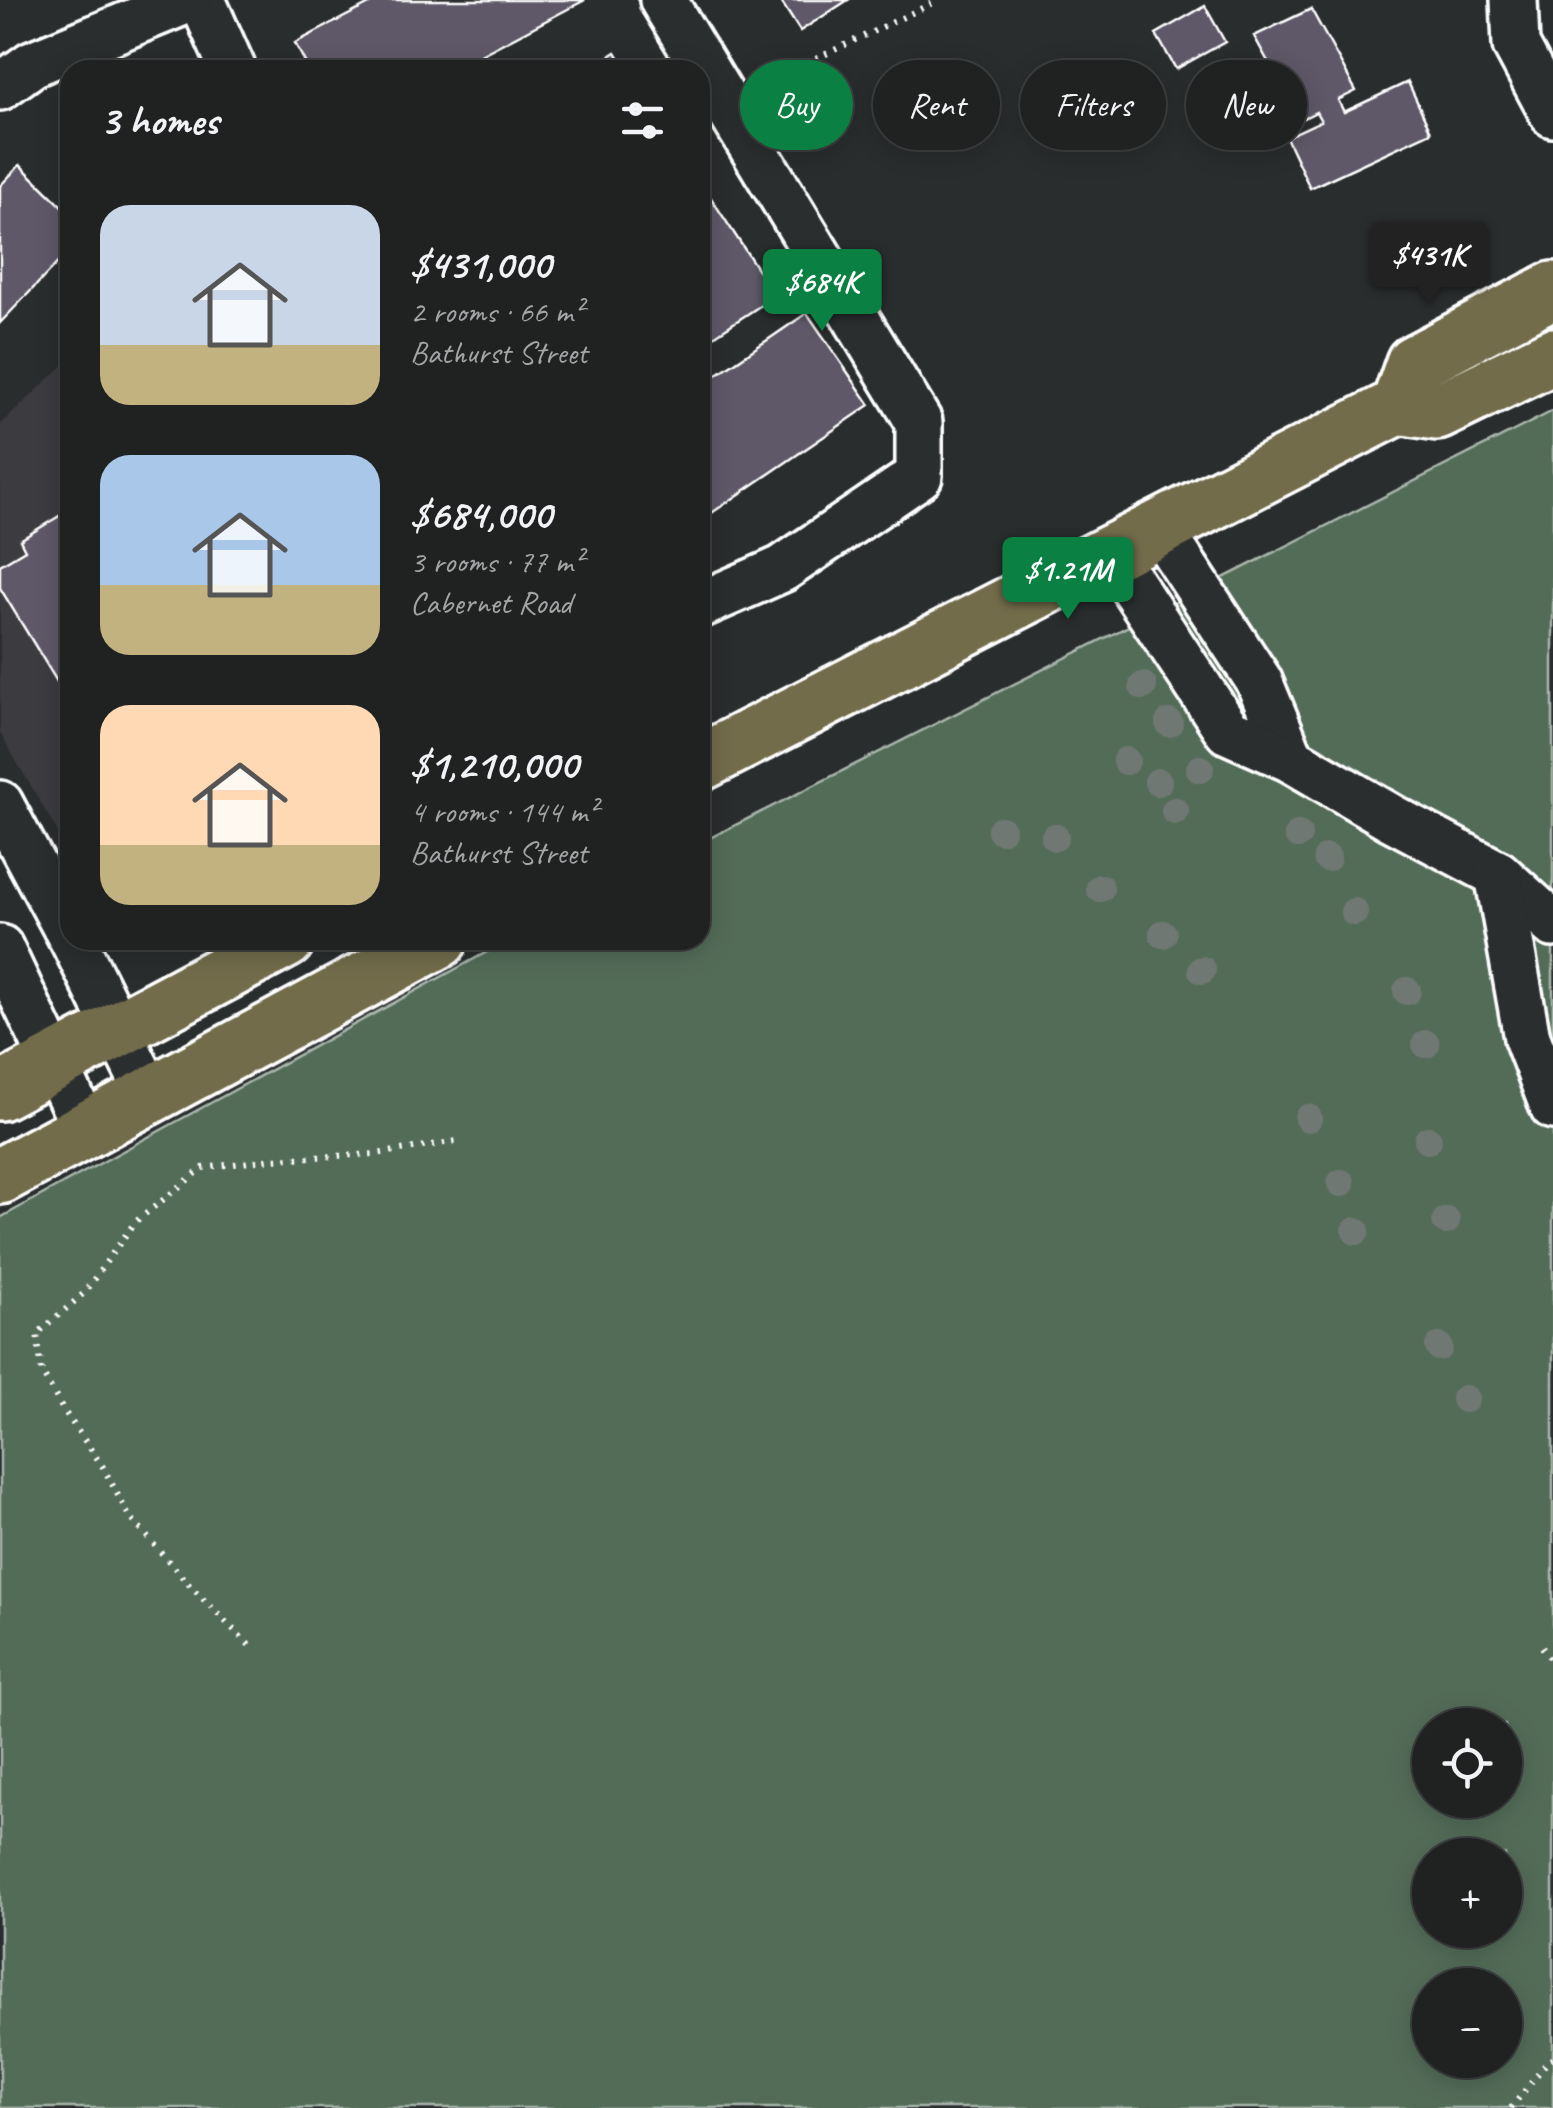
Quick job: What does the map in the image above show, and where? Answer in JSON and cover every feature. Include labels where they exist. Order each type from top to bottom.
[{"type":"main road","points":[[1399,406],[1414,362],[1553,290]]},
{"type":"main road","points":[[710,758],[1399,406],[1438,412],[1553,356]]},
{"type":"main road","points":[[0,1092],[267,950]]},
{"type":"main road","points":[[0,1176],[420,950]]},
{"type":"street","points":[[0,87],[32,64],[188,0]]},
{"type":"street","points":[[202,0],[229,60]]},
{"type":"street","points":[[663,0],[699,60]]},
{"type":"street","points":[[1517,0],[1553,24]]},
{"type":"street","points":[[1517,0],[1516,45],[1553,114]]},
{"type":"street","points":[[710,77],[919,422],[919,476],[782,569],[710,601]]},
{"type":"street","points":[[1159,528],[1259,682],[1290,759]]},
{"type":"street","points":[[1110,552],[1228,731],[1290,759],[1498,874],[1553,924]]},
{"type":"street","points":[[0,804],[60,917]]},
{"type":"street","points":[[1498,874],[1527,1038],[1553,1106]]},
{"type":"street","points":[[0,948],[86,1130]]},
{"type":"street","points":[[77,950],[150,1096]]},
{"type":"path","points":[[813,60],[939,0]]},
{"type":"path","points":[[250,1645],[192,1588],[129,1516],[103,1467],[42,1372],[37,1334],[83,1294],[135,1222],[203,1168],[272,1159],[376,1154],[463,1140]]},
{"type":"path","points":[[1542,1647],[1553,1662]]},
{"type":"path","points":[[1511,2108],[1553,2059]]},
{"type":"shaded area","points":[[60,368],[60,836],[0,733],[0,425]]},
{"type":"green space","points":[[1553,411],[1553,2108],[0,2108],[0,1218],[491,950],[710,950],[710,838]]},
{"type":"building","points":[[377,0],[585,0],[471,60],[304,60],[295,43]]},
{"type":"building","points":[[780,0],[848,0],[800,31]]},
{"type":"building","points":[[1205,6],[1225,42],[1186,60],[1176,69],[1156,34]]},
{"type":"building","points":[[1311,9],[1356,91],[1338,100],[1344,112],[1408,82],[1431,132],[1310,188],[1292,150],[1307,150],[1307,127],[1321,121],[1316,112],[1307,116],[1307,60],[1267,60],[1254,36]]},
{"type":"building","points":[[616,52],[621,60],[604,60]]},
{"type":"building","points":[[20,165],[60,204],[60,260],[0,323],[0,186]]},
{"type":"building","points":[[710,196],[775,296],[710,338]]},
{"type":"building","points":[[807,313],[870,405],[710,514],[710,379]]},
{"type":"building","points":[[60,516],[60,687],[0,588],[0,565],[25,550],[20,540]]}]
